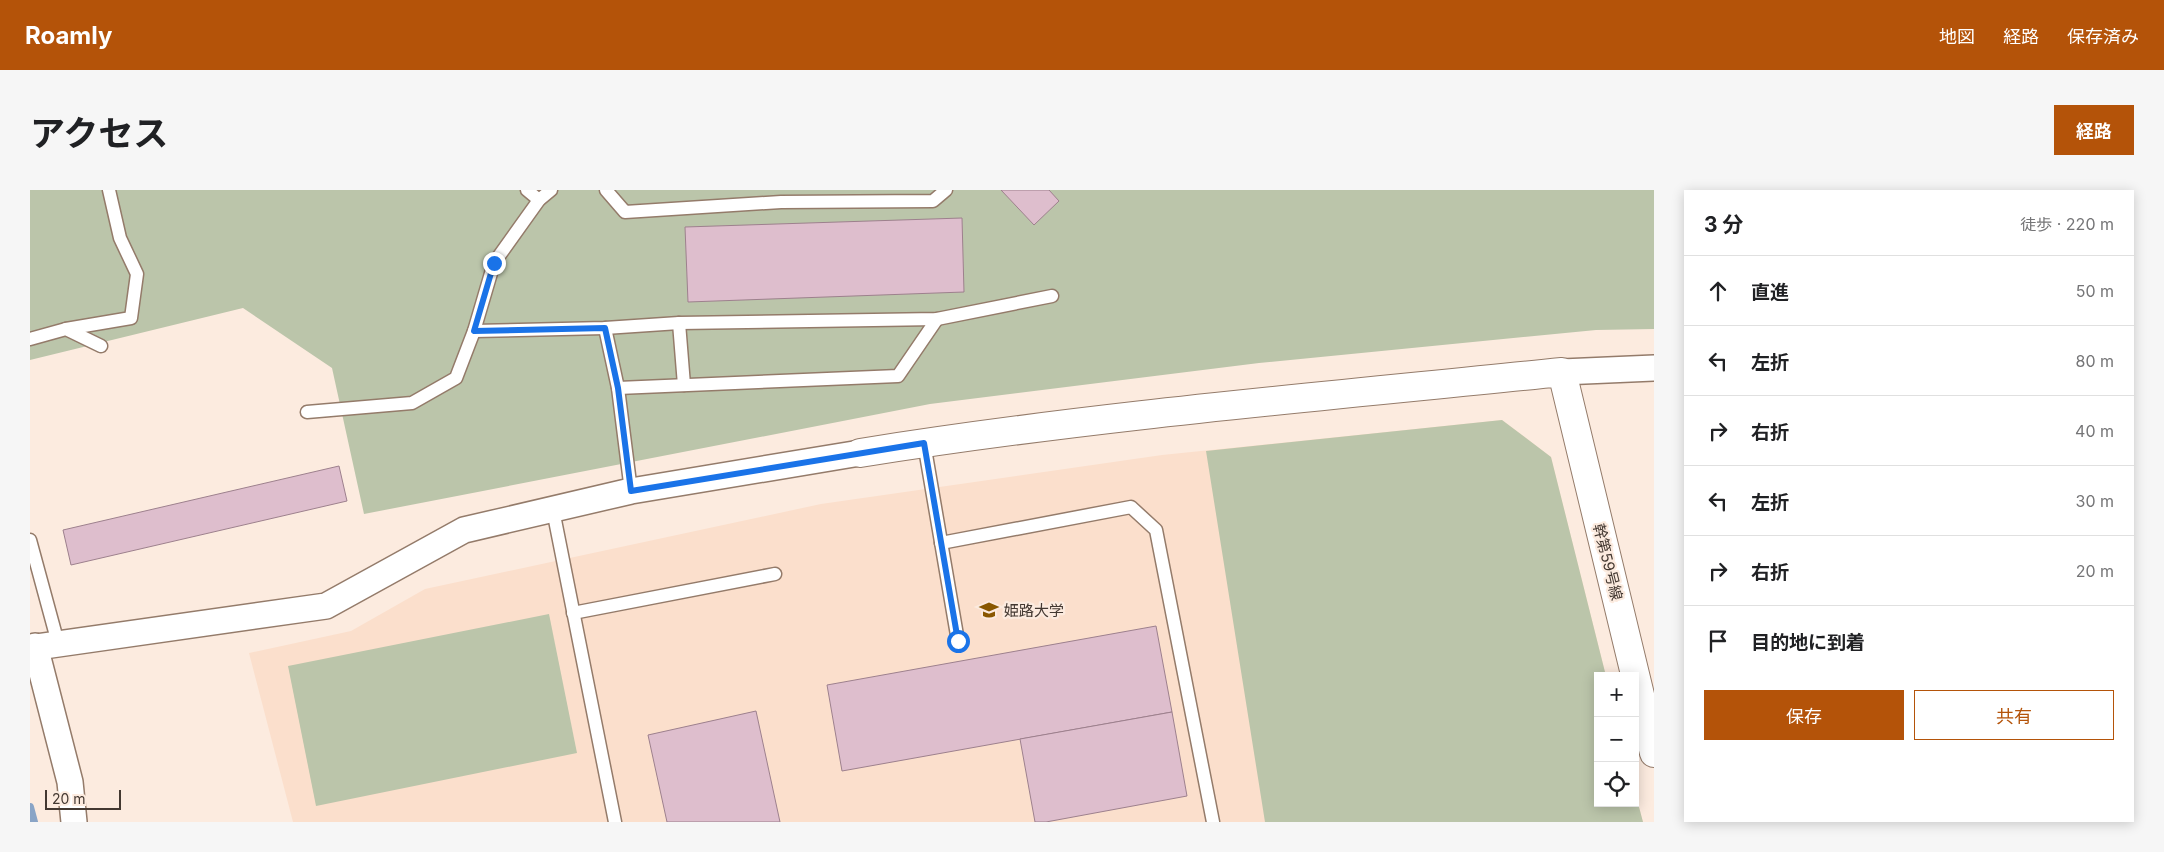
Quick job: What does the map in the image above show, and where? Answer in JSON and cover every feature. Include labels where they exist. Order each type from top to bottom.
[{"type":"street","points":[[74,822],[70,782],[41,646],[326,606],[464,530],[631,491],[924,443],[1152,415],[1562,372],[1654,368]]},
{"type":"street","name":"幹第59号線","points":[[1562,372],[1654,753]]},
{"type":"lane","points":[[30,339],[66,329],[131,318],[137,274],[120,238],[109,190]]},
{"type":"lane","points":[[527,190],[539,200]]},
{"type":"lane","points":[[307,412],[412,403],[456,378],[474,331],[494,263],[539,200],[551,190]]},
{"type":"lane","points":[[606,190],[625,212],[781,196],[933,201],[946,190]]},
{"type":"lane","points":[[474,331],[605,328],[679,323],[937,319],[1052,296]]},
{"type":"lane","points":[[618,388],[898,376],[937,319]]},
{"type":"lane","points":[[679,323],[684,385]]},
{"type":"lane","points":[[605,328],[618,388],[631,491]]},
{"type":"lane","points":[[66,329],[101,346]]},
{"type":"lane","points":[[924,443],[958,641]]},
{"type":"lane","points":[[941,542],[1131,507],[1156,530],[1213,822]]},
{"type":"lane","points":[[553,510],[614,822]]},
{"type":"lane","points":[[30,540],[41,646]]},
{"type":"lane","points":[[573,613],[775,574]]},
{"type":"shaded area","name":"姫路大学","points":[[1502,420],[1551,457],[1605,672],[1594,672],[1594,807],[1639,807],[1643,822],[293,822],[249,653],[351,631],[425,589],[821,504],[1162,455]]},
{"type":"green space","points":[[30,190],[1654,190],[1654,329],[1596,330],[1259,363],[930,404],[364,514],[332,368],[243,308],[30,360]]},
{"type":"green space","points":[[1502,420],[1551,457],[1605,672],[1594,672],[1594,807],[1639,807],[1643,822],[1265,822],[1206,451]]},
{"type":"green space","points":[[549,614],[577,753],[316,806],[288,666]]},
{"type":"building","points":[[1001,190],[1049,190],[1059,201],[1034,225]]},
{"type":"building","points":[[962,218],[964,292],[688,302],[685,227]]},
{"type":"building","points":[[339,466],[347,501],[71,565],[63,530]]},
{"type":"building","points":[[1156,626],[1172,712],[842,771],[827,685]]},
{"type":"building","points":[[756,711],[780,822],[667,822],[648,735]]},
{"type":"building","points":[[1172,712],[1187,796],[1046,822],[1035,822],[1020,739]]},
{"type":"waterway","points":[[30,807],[34,822]]},
{"type":"place","name":"姫路大学","points":[[989,610]]},
{"type":"route","points":[[494,263],[474,331],[605,328],[618,388],[631,491],[924,443],[958,641]]}]
